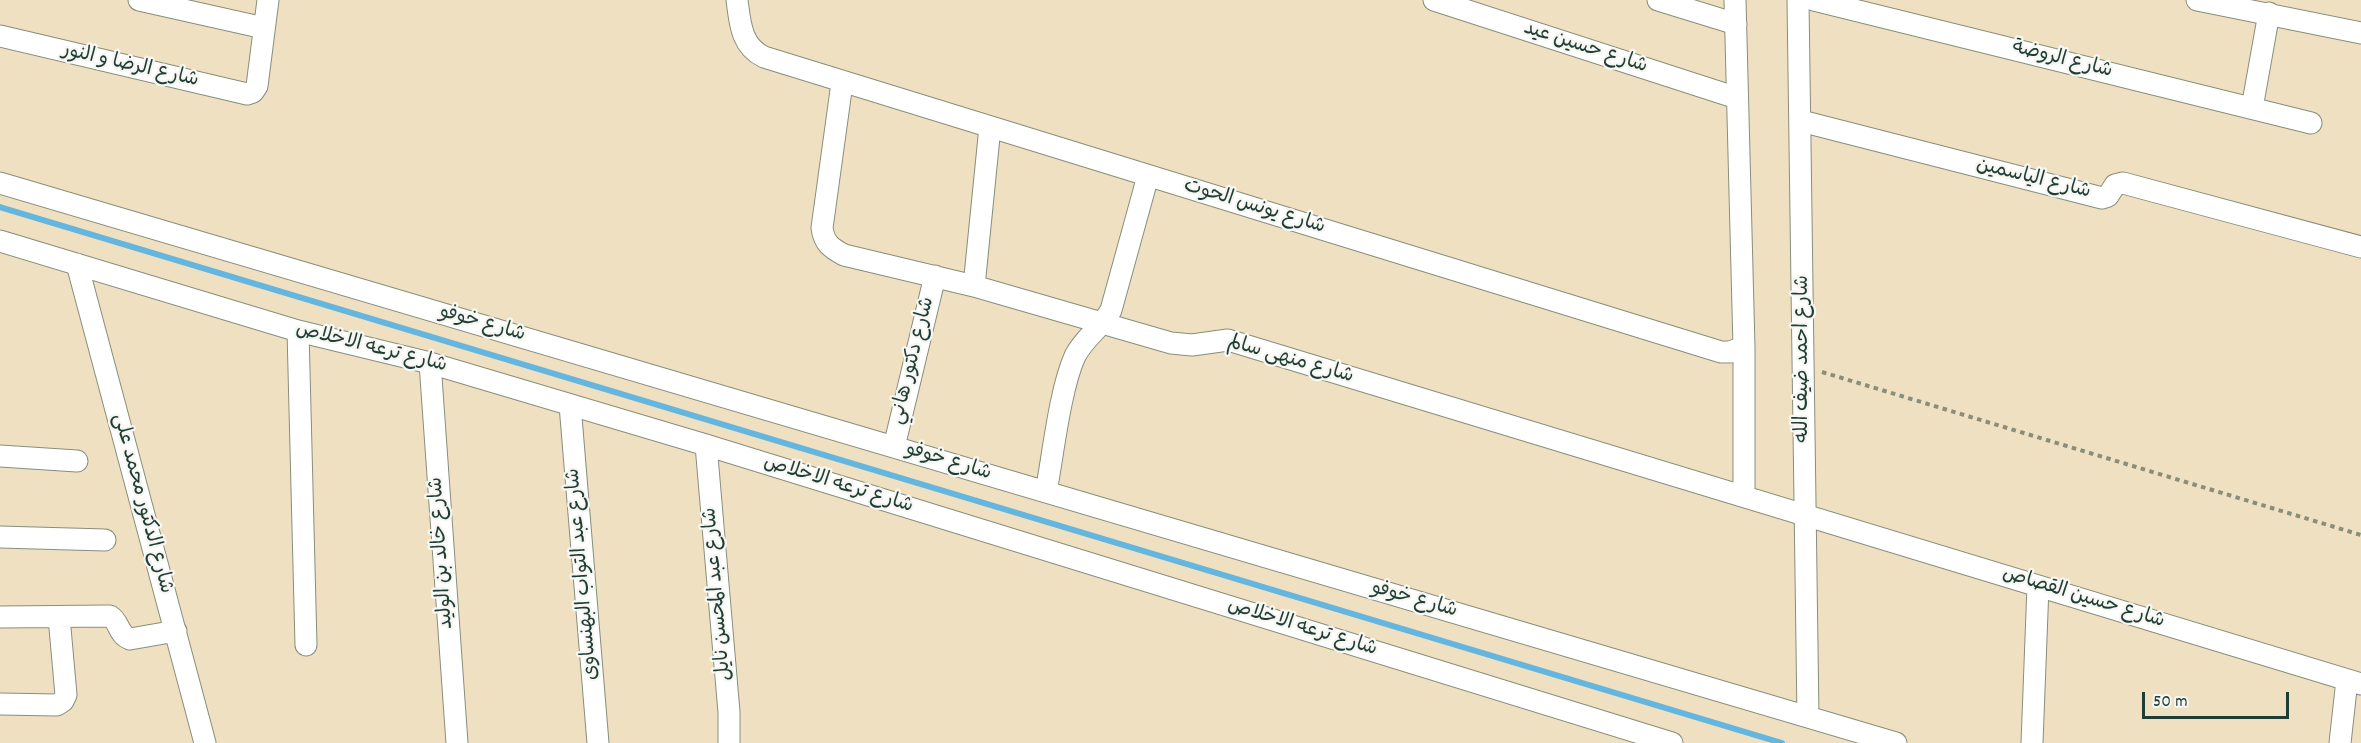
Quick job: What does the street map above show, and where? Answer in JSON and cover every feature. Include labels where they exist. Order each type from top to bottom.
[{"type":"street","points":[[139,0],[264,28],[268,0]]},
{"type":"street","name":"شارع يونس الحوت","points":[[737,0],[746,42],[755,53],[764,57],[842,83],[1721,352],[1744,347]]},
{"type":"street","name":"شارع حسين عيد","points":[[1434,0],[1737,98]]},
{"type":"street","points":[[1658,0],[1736,24]]},
{"type":"street","points":[[1735,0],[1744,347],[1744,496]]},
{"type":"street","name":"شارع احمد ضيف الله","points":[[1798,0],[1808,717]]},
{"type":"street","name":"شارع الروضة","points":[[1814,0],[2311,123]]},
{"type":"street","points":[[2197,0],[2361,33]]},
{"type":"street","points":[[2252,108],[2269,13]]},
{"type":"street","name":"شارع الرضا و النور","points":[[0,36],[243,94],[253,92],[256,86],[264,28]]},
{"type":"street","name":"شارع منهى سالم","points":[[842,83],[823,238],[832,249],[844,255],[974,286],[1171,343],[1192,345],[1228,340],[1805,516]]},
{"type":"street","name":"شارع الياسمين","points":[[1801,121],[2102,198],[2107,197],[2115,184],[2123,183],[2361,247]]},
{"type":"street","points":[[974,286],[990,127]]},
{"type":"street","points":[[1046,492],[1068,375],[1075,356],[1087,339],[1103,325],[1117,294],[1148,176]]},
{"type":"street","name":"شارع خوفو","points":[[0,183],[1896,743]]},
{"type":"street","name":"شارع ترعه الاخلاص","points":[[0,241],[298,331],[430,363],[570,405],[1672,743]]},
{"type":"street","name":"شارع الدكتور محمد على","points":[[77,264],[205,743]]},
{"type":"street","name":"شارع دكتور هاني","points":[[894,447],[935,276]]},
{"type":"street","points":[[298,331],[306,645]]},
{"type":"street","name":"شارع خالد بن الوليد","points":[[430,363],[457,743]]},
{"type":"street","name":"شارع عبد التواب البهنساوى","points":[[570,405],[598,743]]},
{"type":"street","name":"شارع عبد المحسن نايل","points":[[706,446],[729,712],[729,743]]},
{"type":"street","points":[[0,456],[77,461]]},
{"type":"street","name":"شارع حسين القصاص","points":[[1805,516],[2354,682]]},
{"type":"street","points":[[0,537],[105,540]]},
{"type":"street","points":[[2032,743],[2038,586]]},
{"type":"street","points":[[0,617],[110,616],[115,620],[121,634],[130,639],[176,631]]},
{"type":"street","points":[[0,704],[57,705],[63,701],[66,694],[59,617]]},
{"type":"street","points":[[2340,743],[2354,682]]},
{"type":"path","points":[[1804,366],[2361,535]]},
{"type":"waterway","points":[[0,207],[1782,743]]}]
